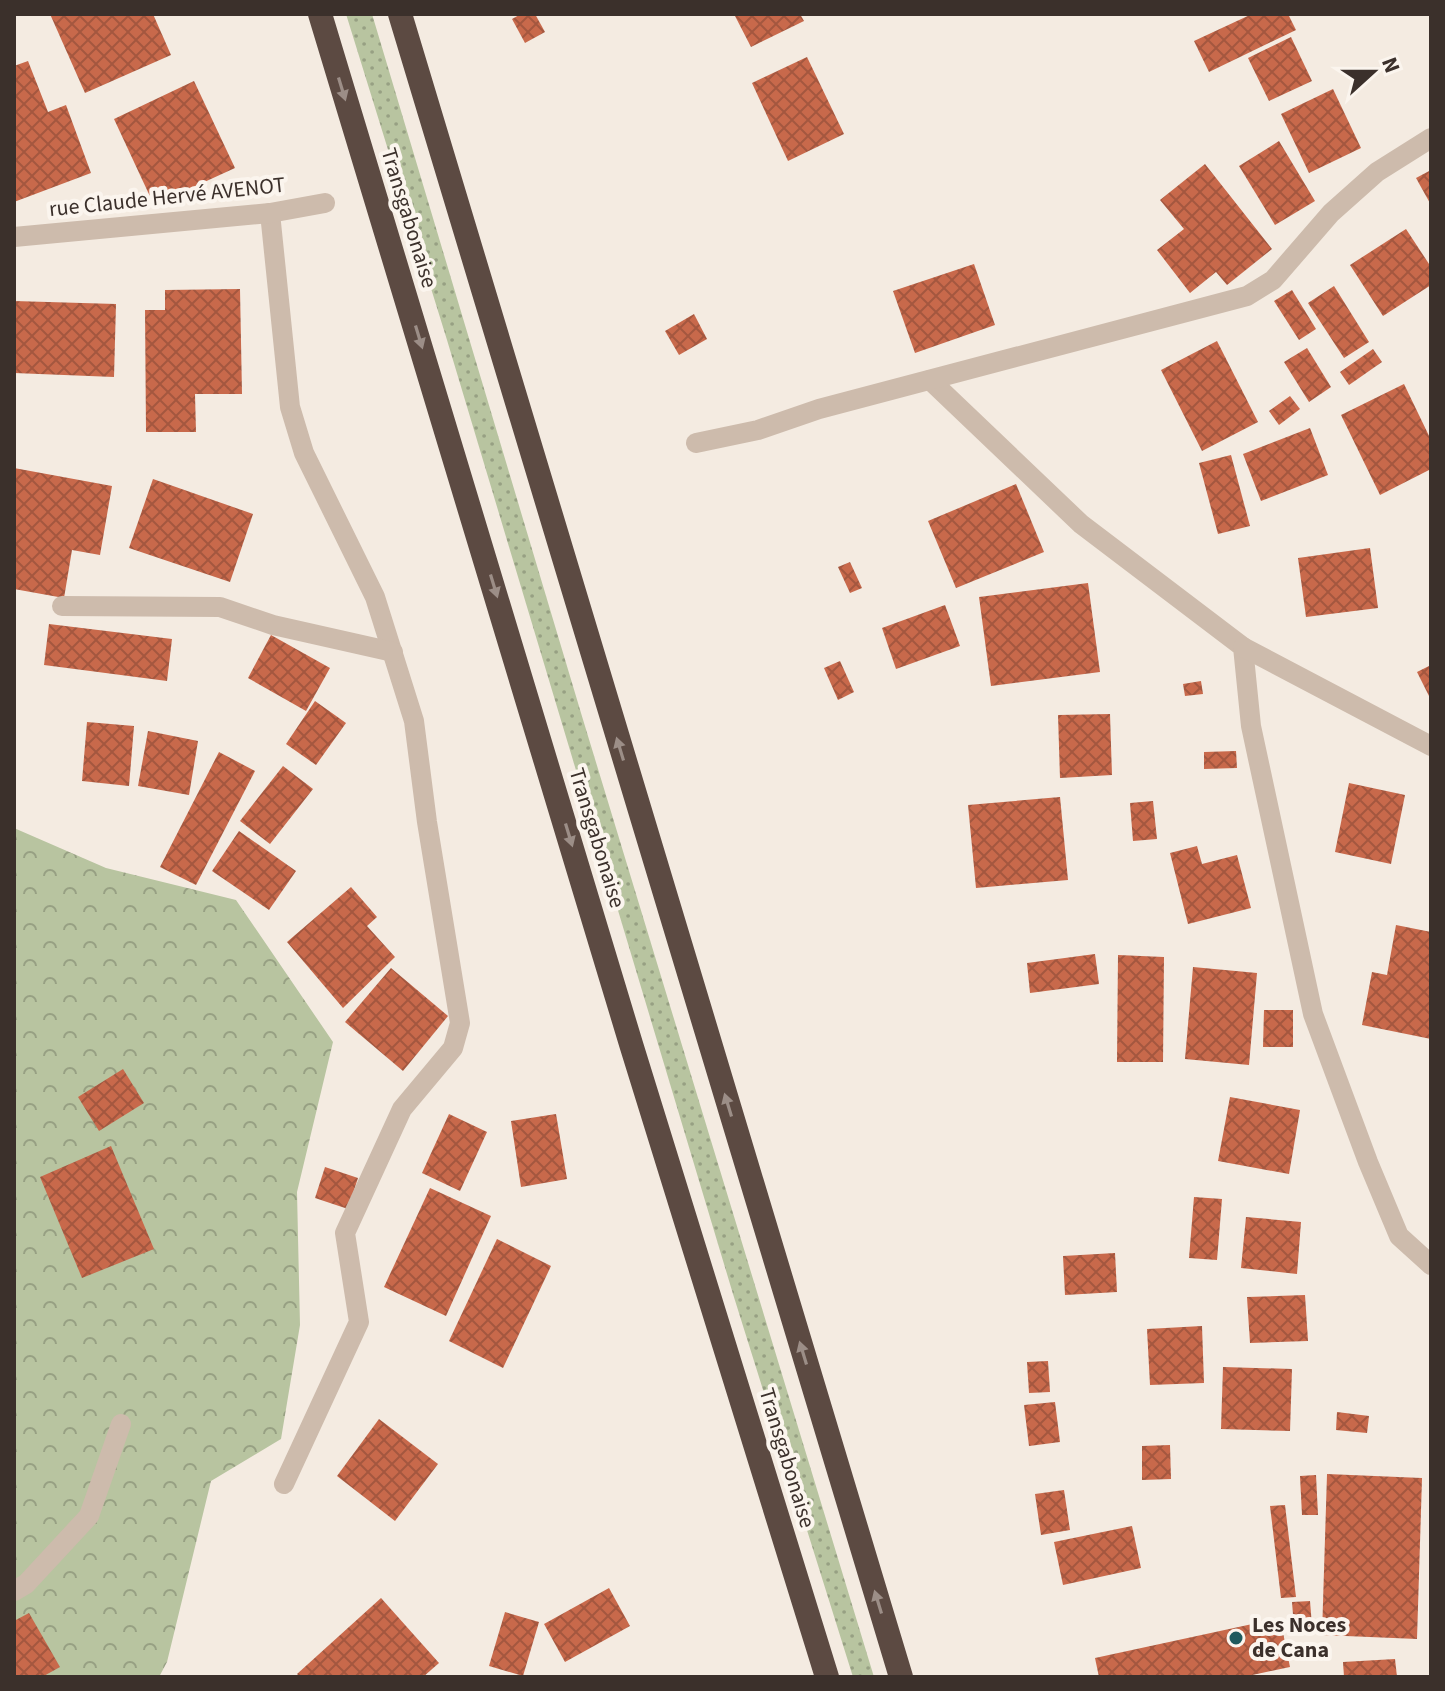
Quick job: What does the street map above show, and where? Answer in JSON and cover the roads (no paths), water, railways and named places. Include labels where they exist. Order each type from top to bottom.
[{"type":"highway","name":"Transgabonaise","points":[[320,14],[827,1677]]},
{"type":"highway","name":"Transgabonaise","points":[[400,14],[901,1677]]},
{"type":"street","points":[[696,443],[758,430],[819,409],[1247,296],[1273,280],[1331,213],[1377,172],[1431,138]]},
{"type":"street","name":"rue Claude Hervé AVENOT","points":[[14,237],[270,213],[325,203]]},
{"type":"street","points":[[270,213],[290,407],[304,453],[375,597],[414,721],[460,1023],[453,1048],[402,1109],[345,1233],[359,1322],[284,1484]]},
{"type":"street","points":[[930,380],[1081,524],[1243,647],[1431,746]]},
{"type":"street","points":[[62,606],[220,607],[338,642],[393,652]]},
{"type":"street","points":[[1243,647],[1251,726],[1313,1014],[1399,1236],[1431,1265]]},
{"type":"street","points":[[14,1591],[26,1584],[89,1516],[121,1424]]},
{"type":"place","name":"Les Noces de Cana","points":[[1236,1638]]}]
